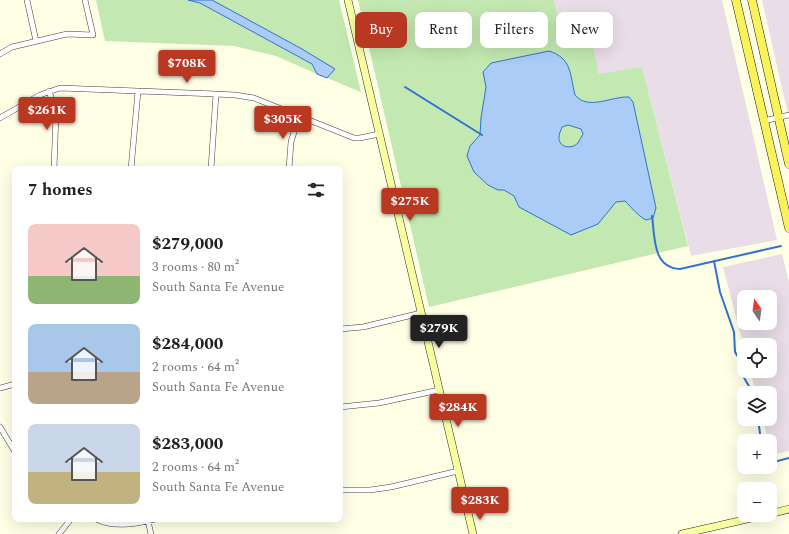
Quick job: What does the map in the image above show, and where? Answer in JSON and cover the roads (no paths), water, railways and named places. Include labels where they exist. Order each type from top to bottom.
[{"type":"main road","points":[[348,0],[473,534]]},
{"type":"main road","points":[[736,0],[789,228]]},
{"type":"main road","points":[[752,0],[789,164]]},
{"type":"main road","points":[[777,512],[789,509]]},
{"type":"main road","points":[[682,534],[737,521]]},
{"type":"street","points":[[27,0],[36,41]]},
{"type":"street","points":[[0,54],[12,47],[67,34],[93,35],[85,0]]},
{"type":"street","points":[[0,118],[49,91],[67,88],[216,94],[254,98],[354,138],[379,134]]},
{"type":"street","points":[[49,91],[56,113],[54,166]]},
{"type":"street","points":[[131,166],[138,91]]},
{"type":"street","points":[[211,166],[216,94]]},
{"type":"street","points":[[764,121],[789,115]]},
{"type":"street","points":[[289,166],[291,142],[299,116]]},
{"type":"street","points":[[343,329],[363,327],[421,314]]},
{"type":"street","points":[[0,388],[12,385]]},
{"type":"street","points":[[343,407],[380,403],[439,390]]},
{"type":"street","points":[[0,427],[12,447]]},
{"type":"street","points":[[343,490],[370,490],[391,487],[458,471]]},
{"type":"street","points":[[59,534],[69,522]]},
{"type":"street","points":[[104,522],[111,525],[141,522]]},
{"type":"street","points":[[148,522],[151,534]]},
{"type":"water","points":[[188,0],[212,0],[302,49],[335,69],[327,78],[317,74],[312,64],[200,3]]},
{"type":"water","points":[[549,51],[557,54],[566,63],[571,74],[575,95],[580,100],[587,102],[600,102],[629,97],[633,102],[656,208],[653,218],[646,220],[637,214],[625,201],[616,202],[598,224],[571,235],[519,207],[514,196],[504,190],[498,190],[488,185],[474,172],[467,156],[470,146],[480,135],[486,87],[483,72],[491,63]],"holes":[[[568,125],[581,129],[583,134],[578,143],[575,145],[569,147],[563,145],[559,140],[562,127]]]},
{"type":"waterway","points":[[405,87],[482,135]]},
{"type":"waterway","points":[[652,216],[657,250],[664,263],[671,267],[680,269],[781,246]]},
{"type":"waterway","points":[[714,261],[720,292],[734,332],[735,352],[743,365],[743,376],[749,386]]},
{"type":"waterway","points":[[759,426],[760,434]]},
{"type":"waterway","points":[[777,461],[789,458]]}]
